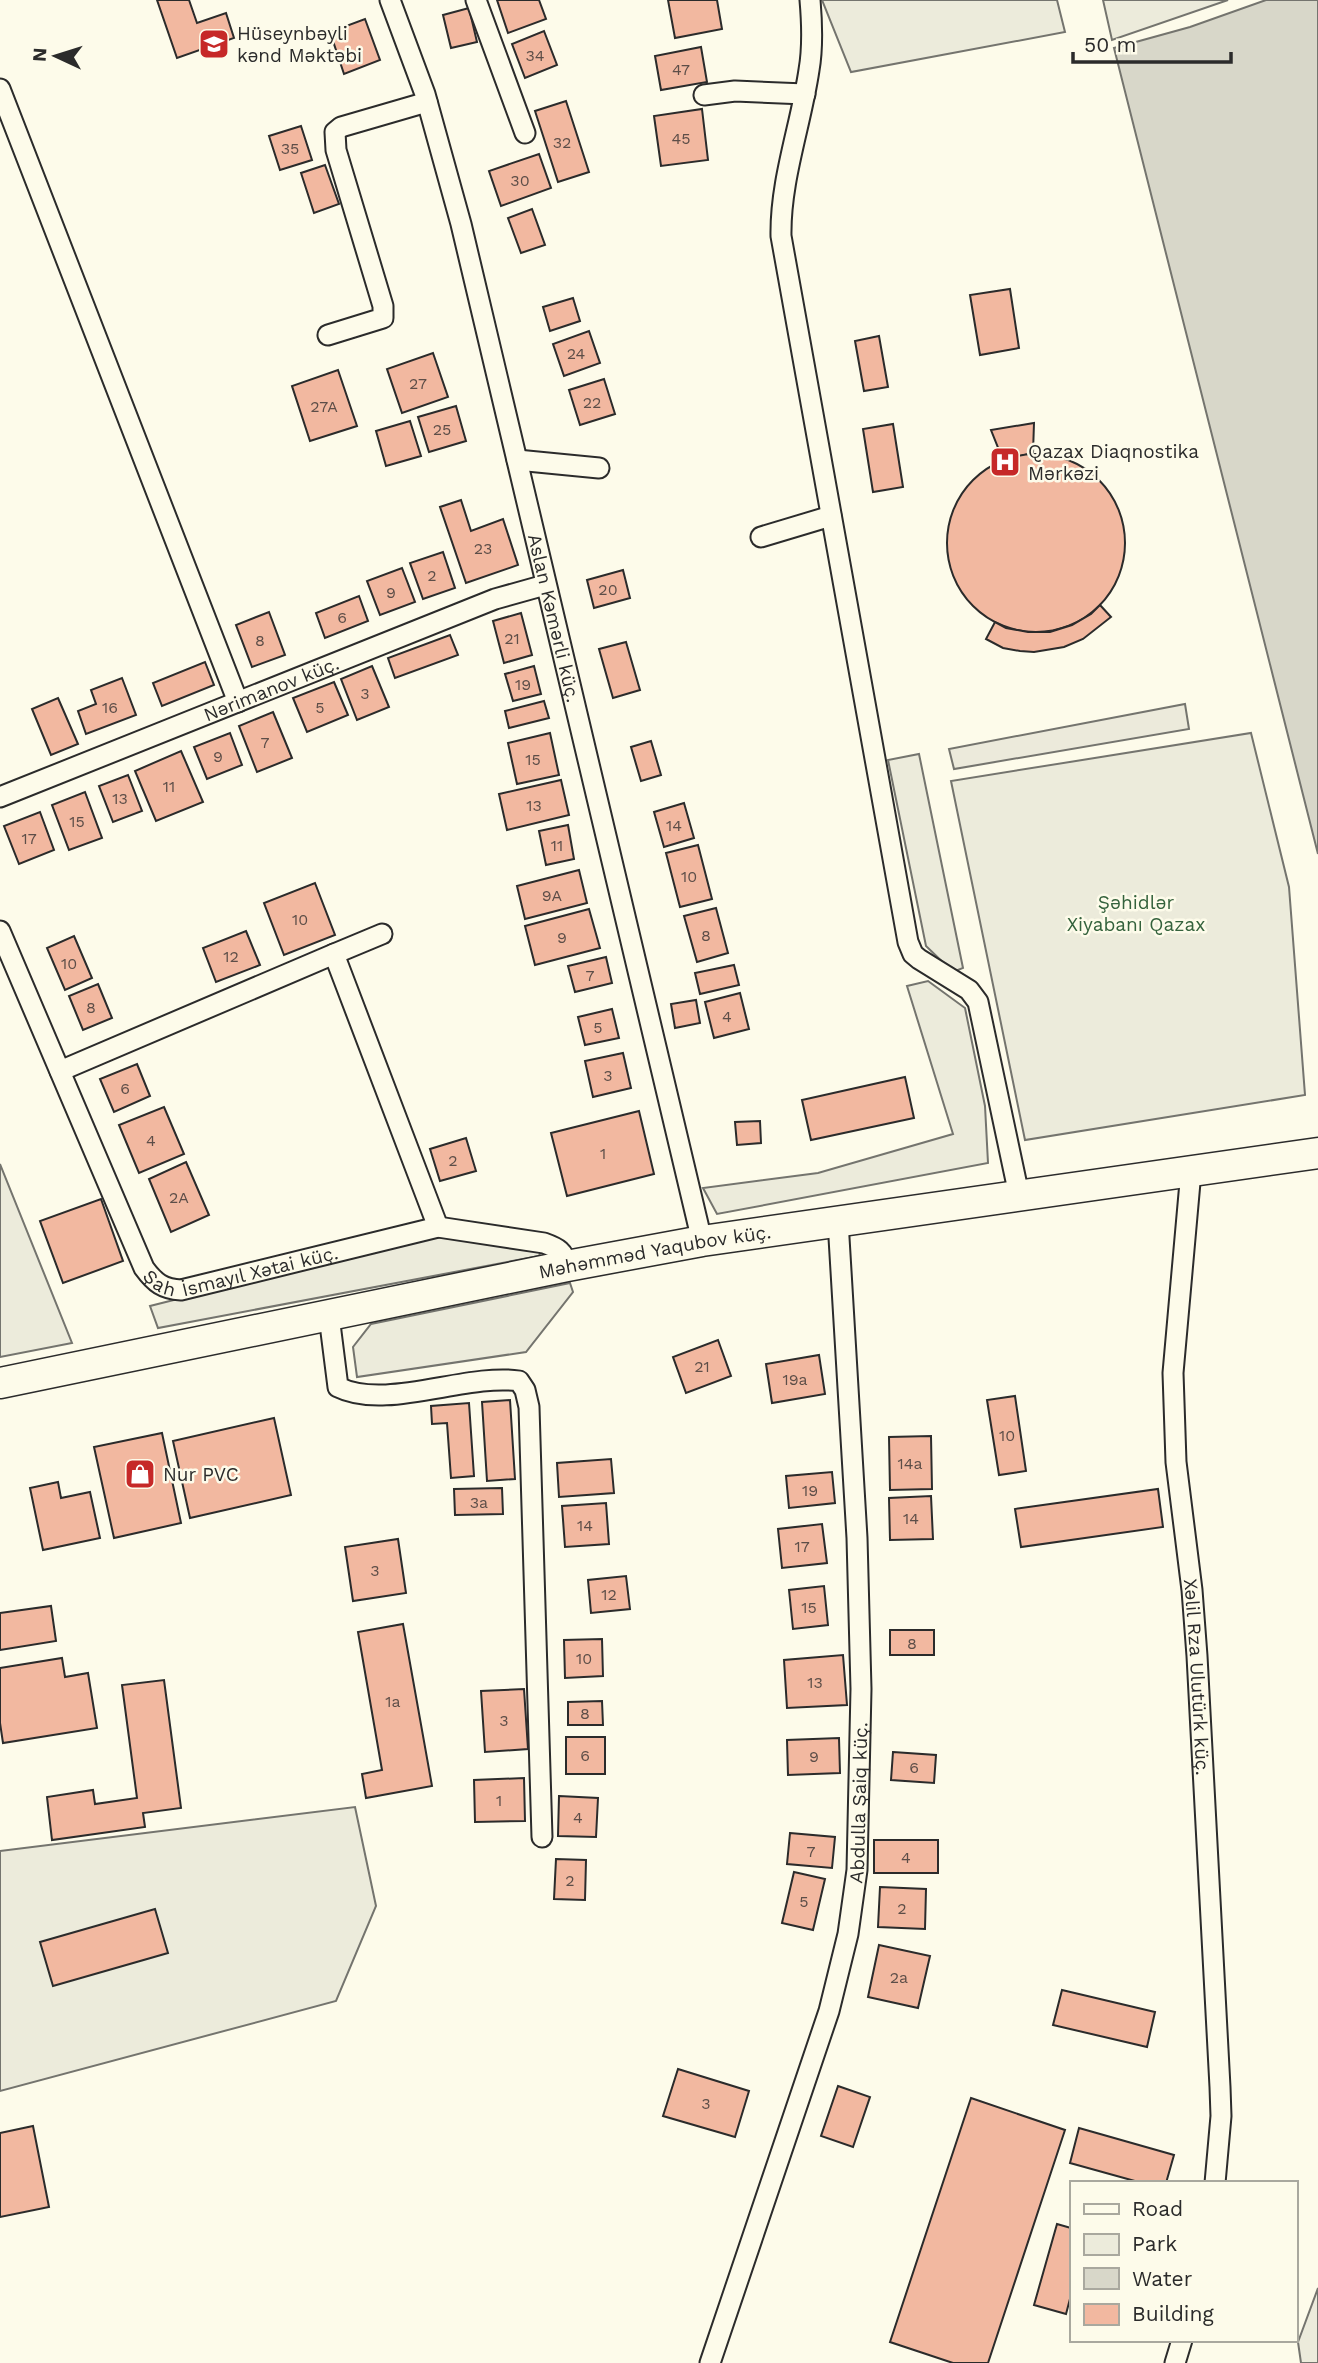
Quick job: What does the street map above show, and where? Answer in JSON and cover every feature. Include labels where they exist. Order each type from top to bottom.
[{"type":"main road","name":"Məhəmməd Yaqubov küç.","points":[[0,1383],[567,1266],[702,1241],[1318,1153]]},
{"type":"street","name":"Aslan Kəmərli küç.","points":[[390,0],[427,102],[461,224],[702,1241]]},
{"type":"street","points":[[476,0],[525,133]]},
{"type":"street","points":[[810,0],[812,44],[780,210],[781,236],[908,942],[913,954],[969,990],[978,1002],[1019,1195]]},
{"type":"street","points":[[0,89],[237,702]]},
{"type":"street","points":[[704,95],[735,91],[804,93]]},
{"type":"street","points":[[328,335],[383,318],[383,306],[336,150],[335,132],[341,127],[427,102]]},
{"type":"street","points":[[517,460],[599,468]]},
{"type":"street","points":[[761,537],[831,516]]},
{"type":"street","name":"Nərimanov küç.","points":[[0,797],[495,599],[545,585]]},
{"type":"street","name":"Şah İsmayıl Xətai küç.","points":[[0,931],[144,1268],[154,1282],[166,1289],[181,1290],[438,1227],[544,1243],[564,1253],[567,1266]]},
{"type":"street","points":[[60,1071],[382,934]]},
{"type":"street","points":[[334,954],[438,1227]]},
{"type":"street","name":"Xəlil Rza Ulutürk küç.","points":[[1191,1171],[1173,1373],[1175,1462],[1192,1590],[1197,1656],[1222,2116],[1215,2181]]},
{"type":"street","name":"Abdulla Şaiq küç.","points":[[710,2363],[829,2011],[848,1934],[857,1870],[861,1689],[857,1538],[838,1221]]},
{"type":"street","points":[[329,1316],[338,1387],[348,1392],[395,1393],[501,1378],[519,1381],[525,1390],[529,1407],[542,1837]]},
{"type":"street","points":[[1175,2363],[1181,2342]]},
{"type":"green space","points":[[822,0],[1057,0],[1065,32],[851,72]]},
{"type":"green space","points":[[1103,0],[1228,0],[1112,40]]},
{"type":"green space","name":"Şəhidlər Xiyabanı Qazax","points":[[1251,733],[1289,887],[1305,1095],[1025,1140],[951,781]]},
{"type":"green space","points":[[919,754],[963,968],[953,972],[926,946],[888,760]]},
{"type":"green space","points":[[928,981],[965,1008],[985,1106],[988,1163],[717,1214],[703,1188],[818,1173],[953,1134],[907,986]]},
{"type":"green space","points":[[0,1164],[72,1343],[0,1357]]},
{"type":"green space","points":[[435,1234],[541,1250],[539,1256],[158,1328],[150,1306]]},
{"type":"green space","points":[[570,1283],[573,1292],[526,1352],[357,1377],[353,1347],[371,1324]]},
{"type":"green space","points":[[355,1807],[376,1906],[336,2001],[0,2091],[0,1851]]},
{"type":"green space","points":[[1318,2288],[1318,2363],[1301,2363],[1298,2342]]},
{"type":"shaded area","points":[[1185,704],[1189,729],[954,769],[949,749]]},
{"type":"water","points":[[1266,0],[1318,0],[1318,854],[1114,48],[1190,27]]},
{"type":"building","points":[[157,0],[189,0],[197,23],[226,13],[234,38],[177,58]]},
{"type":"building","points":[[497,0],[539,0],[546,19],[508,33]]},
{"type":"building","points":[[668,0],[717,0],[722,29],[675,38]]},
{"type":"building","points":[[469,8],[477,42],[451,48],[443,15]]},
{"type":"building","points":[[365,19],[380,60],[344,74],[330,32]]},
{"type":"building","points":[[544,31],[557,65],[525,78],[512,44]]},
{"type":"building","points":[[701,47],[707,82],[661,90],[655,56]]},
{"type":"building","points":[[566,101],[589,172],[558,182],[535,111]]},
{"type":"building","points":[[702,109],[708,160],[661,166],[654,116]]},
{"type":"building","points":[[301,126],[312,160],[280,170],[269,136]]},
{"type":"building","points":[[539,154],[551,188],[501,206],[489,171]]},
{"type":"building","points":[[325,165],[339,204],[314,213],[301,173]]},
{"type":"building","points":[[532,209],[545,245],[521,253],[508,218]]},
{"type":"building","points":[[1010,289],[1019,348],[980,355],[970,295]]},
{"type":"building","points":[[573,298],[580,321],[550,331],[543,307]]},
{"type":"building","points":[[589,331],[600,363],[564,376],[553,344]]},
{"type":"building","points":[[879,336],[888,387],[864,391],[855,341]]},
{"type":"building","points":[[433,353],[448,397],[402,413],[387,369]]},
{"type":"building","points":[[338,370],[357,426],[310,441],[292,386]]},
{"type":"building","points":[[604,379],[615,414],[580,425],[569,390]]},
{"type":"building","points":[[456,406],[466,441],[429,452],[418,417]]},
{"type":"building","points":[[410,421],[421,456],[386,466],[376,431]]},
{"type":"building","points":[[1034,423],[1033,453],[1003,460],[991,430]]},
{"type":"building","points":[[893,424],[903,487],[873,492],[863,429]]},
{"type":"building","points":[[1036,454],[1070,460],[1099,480],[1119,509],[1125,543],[1119,577],[1099,606],[1070,626],[1036,632],[1002,626],[973,606],[953,577],[947,543],[953,509],[973,480],[1002,460]]},
{"type":"building","points":[[461,500],[471,531],[503,519],[518,565],[466,583],[440,507]]},
{"type":"building","points":[[443,552],[455,588],[423,599],[410,563]]},
{"type":"building","points":[[402,568],[415,602],[380,615],[367,581]]},
{"type":"building","points":[[623,570],[630,598],[594,608],[587,580]]},
{"type":"building","points":[[359,596],[368,621],[325,638],[316,613]]},
{"type":"building","points":[[1100,605],[1111,617],[1083,639],[1064,647],[1034,652],[1020,651],[1003,648],[986,639],[995,622],[1006,628],[1028,632],[1050,632],[1072,625]]},
{"type":"building","points":[[269,612],[285,655],[252,667],[236,625]]},
{"type":"building","points":[[521,613],[532,655],[504,663],[493,621]]},
{"type":"building","points":[[450,635],[458,655],[395,678],[388,658]]},
{"type":"building","points":[[626,642],[640,690],[613,698],[599,649]]},
{"type":"building","points":[[205,662],[214,685],[162,706],[153,683]]},
{"type":"building","points":[[372,666],[389,707],[357,720],[341,679]]},
{"type":"building","points":[[534,666],[541,694],[513,701],[505,674]]},
{"type":"building","points":[[122,678],[136,715],[86,734],[78,711],[96,704],[91,690]]},
{"type":"building","points":[[334,682],[348,715],[307,732],[293,698]]},
{"type":"building","points":[[58,698],[78,744],[51,755],[32,709]]},
{"type":"building","points":[[544,701],[549,718],[509,728],[505,711]]},
{"type":"building","points":[[273,712],[292,758],[257,772],[239,726]]},
{"type":"building","points":[[230,733],[242,765],[207,779],[194,747]]},
{"type":"building","points":[[550,733],[559,775],[517,784],[508,743]]},
{"type":"building","points":[[651,741],[661,775],[641,781],[631,747]]},
{"type":"building","points":[[181,751],[203,802],[156,821],[135,771]]},
{"type":"building","points":[[128,775],[142,811],[113,822],[99,786]]},
{"type":"building","points":[[561,780],[569,815],[507,830],[499,794]]},
{"type":"building","points":[[85,792],[102,838],[69,850],[52,805]]},
{"type":"building","points":[[684,803],[694,838],[664,847],[654,812]]},
{"type":"building","points":[[40,812],[54,850],[19,864],[4,826]]},
{"type":"building","points":[[568,825],[574,859],[546,865],[539,831]]},
{"type":"building","points":[[698,845],[712,899],[680,907],[666,853]]},
{"type":"building","points":[[579,870],[587,903],[525,919],[517,886]]},
{"type":"building","points":[[315,883],[335,935],[284,955],[264,903]]},
{"type":"building","points":[[716,908],[728,953],[697,962],[684,916]]},
{"type":"building","points":[[589,909],[600,948],[535,965],[525,926]]},
{"type":"building","points":[[246,931],[260,965],[216,982],[203,948]]},
{"type":"building","points":[[74,936],[92,978],[65,990],[47,948]]},
{"type":"building","points":[[606,957],[612,983],[575,992],[568,966]]},
{"type":"building","points":[[734,965],[739,985],[700,994],[695,973]]},
{"type":"building","points":[[98,984],[112,1018],[83,1030],[69,996]]},
{"type":"building","points":[[740,993],[749,1029],[714,1038],[705,1002]]},
{"type":"building","points":[[696,1000],[700,1023],[675,1028],[671,1004]]},
{"type":"building","points":[[612,1009],[619,1038],[585,1045],[578,1017]]},
{"type":"building","points":[[623,1053],[631,1088],[593,1097],[585,1061]]},
{"type":"building","points":[[137,1064],[150,1096],[114,1112],[100,1079]]},
{"type":"building","points":[[905,1077],[914,1118],[811,1140],[802,1100]]},
{"type":"building","points":[[164,1107],[184,1154],[139,1173],[119,1125]]},
{"type":"building","points":[[639,1111],[654,1174],[567,1196],[551,1133]]},
{"type":"building","points":[[760,1121],[761,1143],[737,1145],[735,1122]]},
{"type":"building","points":[[466,1138],[476,1171],[440,1181],[430,1149]]},
{"type":"building","points":[[186,1162],[209,1215],[171,1232],[149,1179]]},
{"type":"building","points":[[101,1199],[123,1261],[63,1283],[40,1221]]},
{"type":"building","points":[[718,1340],[731,1376],[686,1393],[673,1357]]},
{"type":"building","points":[[819,1355],[825,1394],[772,1403],[766,1364]]},
{"type":"building","points":[[1015,1396],[1026,1471],[999,1475],[987,1400]]},
{"type":"building","points":[[510,1400],[515,1479],[487,1481],[482,1402]]},
{"type":"building","points":[[469,1403],[474,1476],[451,1478],[447,1423],[432,1424],[431,1406]]},
{"type":"building","points":[[274,1418],[291,1495],[190,1518],[173,1441]]},
{"type":"building","points":[[162,1433],[181,1523],[114,1538],[94,1447]]},
{"type":"building","points":[[931,1436],[932,1489],[890,1490],[889,1437]]},
{"type":"building","points":[[611,1459],[614,1493],[559,1497],[557,1463]]},
{"type":"building","points":[[832,1472],[835,1503],[789,1508],[786,1476]]},
{"type":"building","points":[[58,1482],[61,1498],[90,1492],[100,1538],[43,1550],[30,1488]]},
{"type":"building","points":[[502,1488],[503,1514],[455,1515],[454,1489]]},
{"type":"building","points":[[1158,1489],[1163,1527],[1021,1547],[1015,1509]]},
{"type":"building","points":[[931,1496],[933,1539],[890,1540],[889,1498]]},
{"type":"building","points":[[606,1503],[609,1544],[565,1547],[562,1506]]},
{"type":"building","points":[[822,1524],[827,1563],[782,1568],[778,1529]]},
{"type":"building","points":[[398,1539],[406,1593],[353,1601],[345,1547]]},
{"type":"building","points":[[626,1576],[630,1609],[591,1613],[588,1580]]},
{"type":"building","points":[[824,1586],[828,1625],[793,1629],[789,1590]]},
{"type":"building","points":[[51,1606],[56,1641],[0,1650],[0,1613]]},
{"type":"building","points":[[403,1624],[432,1786],[366,1798],[362,1774],[382,1770],[358,1632]]},
{"type":"building","points":[[890,1630],[934,1630],[934,1655],[890,1655]]},
{"type":"building","points":[[602,1639],[603,1676],[565,1678],[564,1640]]},
{"type":"building","points":[[843,1655],[847,1705],[787,1708],[784,1660]]},
{"type":"building","points":[[62,1658],[65,1677],[88,1673],[97,1728],[3,1743],[0,1723],[0,1668]]},
{"type":"building","points":[[164,1680],[181,1808],[143,1813],[145,1827],[52,1840],[47,1797],[93,1790],[95,1804],[137,1798],[122,1685]]},
{"type":"building","points":[[524,1689],[528,1749],[485,1752],[481,1691]]},
{"type":"building","points":[[602,1701],[603,1725],[568,1725],[568,1702]]},
{"type":"building","points":[[566,1737],[605,1737],[605,1774],[566,1774]]},
{"type":"building","points":[[839,1738],[840,1773],[788,1775],[787,1740]]},
{"type":"building","points":[[893,1752],[936,1755],[934,1783],[891,1780]]},
{"type":"building","points":[[524,1778],[525,1821],[475,1822],[474,1780]]},
{"type":"building","points":[[559,1796],[598,1798],[596,1837],[558,1836]]},
{"type":"building","points":[[790,1833],[835,1837],[832,1868],[787,1864]]},
{"type":"building","points":[[874,1840],[938,1840],[938,1873],[874,1873]]},
{"type":"building","points":[[556,1859],[586,1860],[585,1900],[554,1899]]},
{"type":"building","points":[[794,1872],[825,1879],[813,1930],[782,1923]]},
{"type":"building","points":[[880,1887],[926,1889],[925,1929],[878,1927]]},
{"type":"building","points":[[155,1909],[168,1953],[53,1986],[40,1942]]},
{"type":"building","points":[[879,1945],[930,1956],[918,2008],[868,1997]]},
{"type":"building","points":[[1062,1990],[1155,2012],[1147,2047],[1053,2025]]},
{"type":"building","points":[[678,2069],[749,2091],[735,2137],[663,2116]]},
{"type":"building","points":[[838,2086],[870,2097],[853,2147],[821,2136]]},
{"type":"building","points":[[971,2098],[1065,2130],[988,2363],[953,2363],[890,2342]]},
{"type":"building","points":[[33,2126],[49,2207],[0,2217],[0,2133]]},
{"type":"building","points":[[1079,2128],[1174,2155],[1167,2181],[1135,2181],[1070,2163]]},
{"type":"building","points":[[1057,2224],[1070,2228],[1070,2299],[1066,2314],[1034,2305]]},
{"type":"place","name":"Hüseynbəyli kənd Məktəbi","points":[[214,44]]},
{"type":"place","name":"Qazax Diaqnostika Mərkəzi","points":[[1005,462]]},
{"type":"place","name":"Nur PVC","points":[[140,1474]]}]
